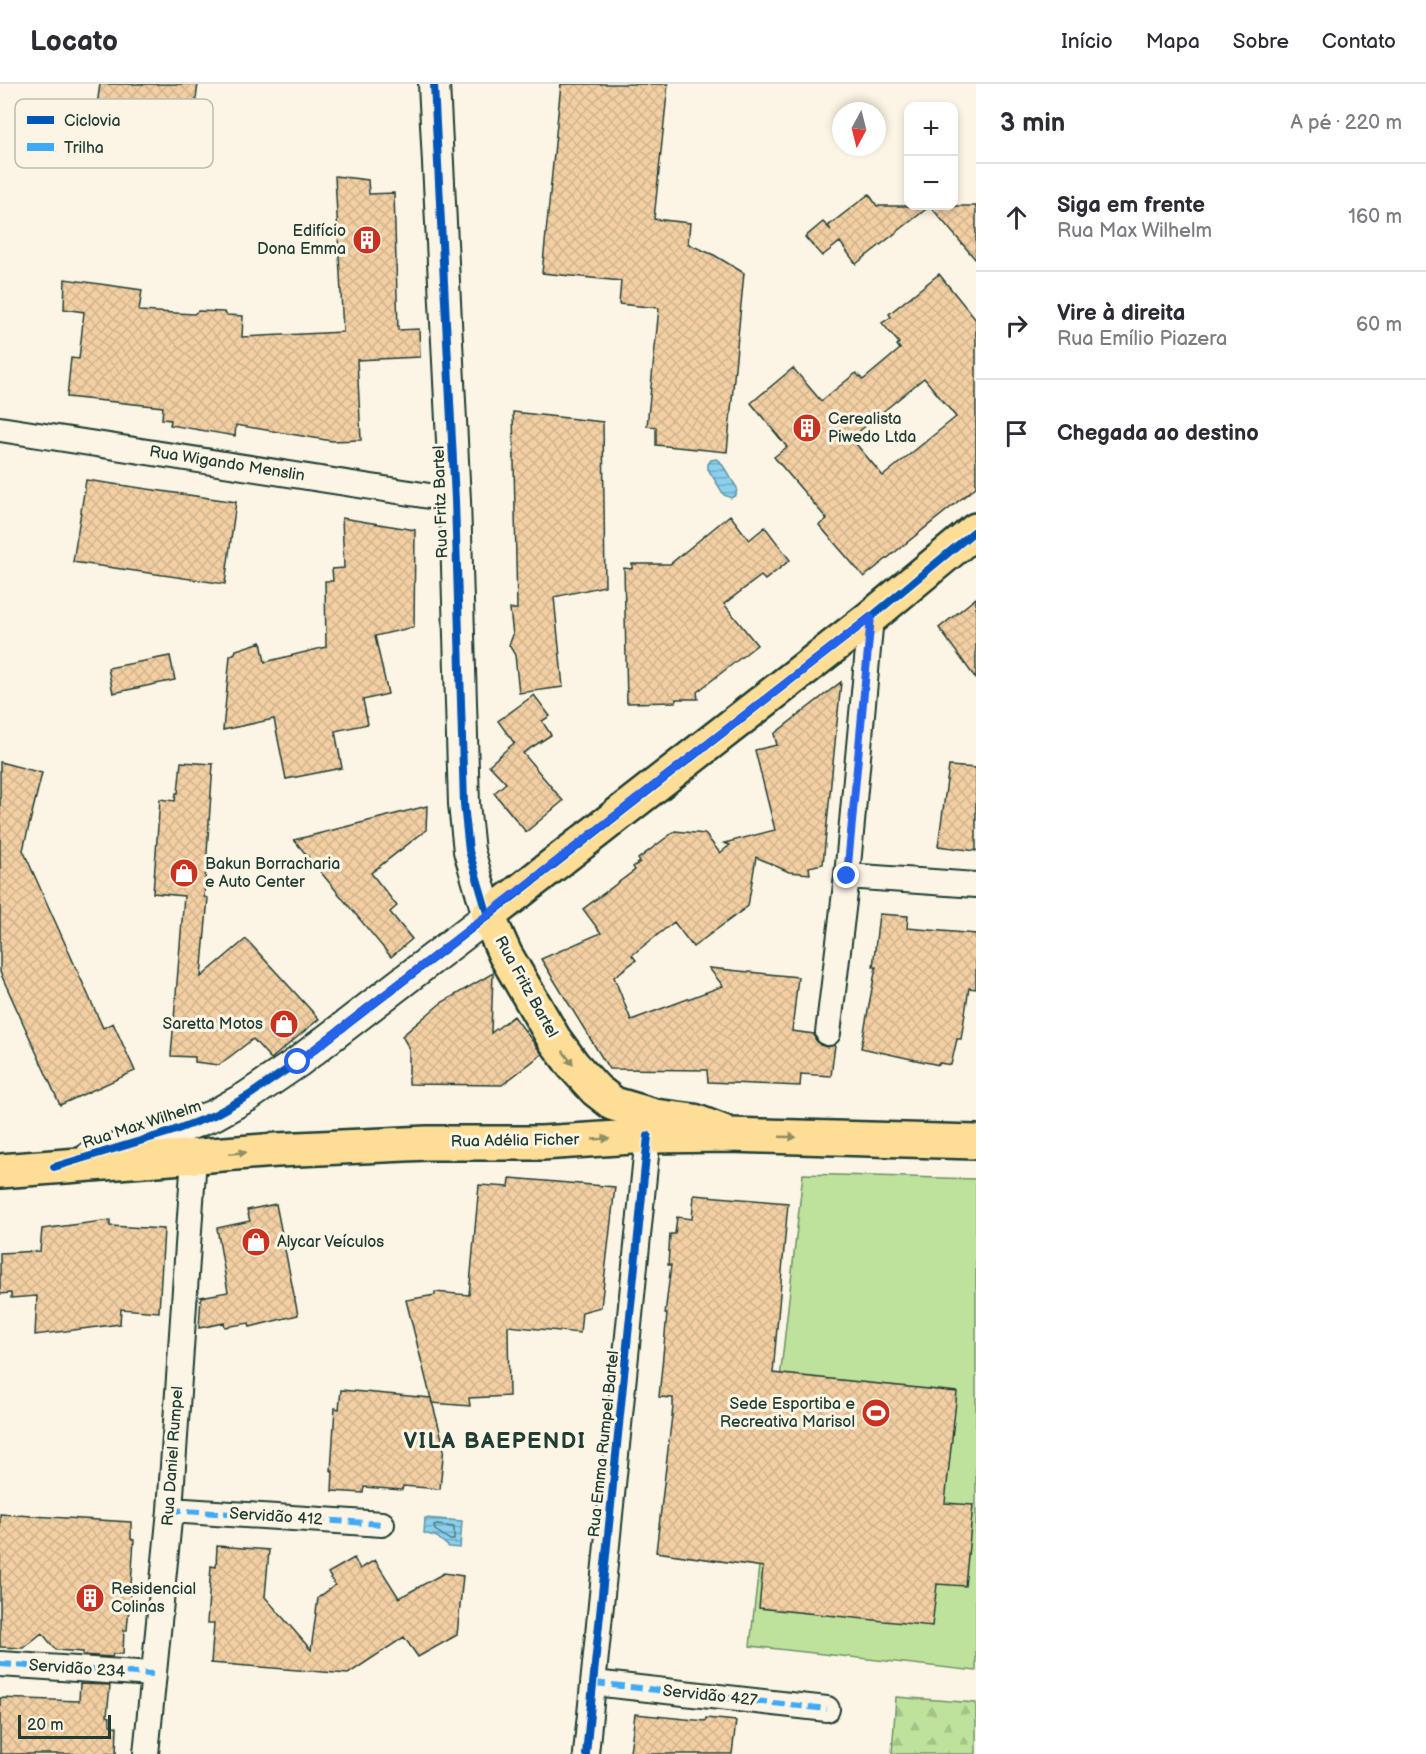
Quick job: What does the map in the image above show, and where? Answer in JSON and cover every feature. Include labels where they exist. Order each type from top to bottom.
[{"type":"main road","name":"Rua Max Wilhelm","points":[[488,916],[871,617],[976,530]]},
{"type":"main road","name":"Rua Fritz Bartel","points":[[488,916],[505,954],[554,1039],[573,1065],[596,1090],[615,1104],[655,1116],[694,1121],[729,1135]]},
{"type":"main road","name":"Rua Adélia Ficher","points":[[0,1171],[356,1145],[542,1143],[648,1136],[729,1135],[976,1142]]},
{"type":"street","name":"Rua Fritz Bartel","points":[[434,84],[455,500],[464,804],[469,851],[488,916]]},
{"type":"street","name":"Rua Wigando Menslin","points":[[0,429],[455,500]]},
{"type":"street","points":[[828,1033],[847,876],[871,617]]},
{"type":"street","points":[[847,876],[976,885]]},
{"type":"street","name":"Rua Max Wilhelm","points":[[54,1167],[170,1132],[214,1115],[248,1096],[298,1062],[488,916]]},
{"type":"street","name":"Rua Emma Rumpel Bartel","points":[[586,1754],[648,1136]]},
{"type":"street","name":"Rua Daniel Rumpel","points":[[146,1754],[170,1510],[194,1157]]},
{"type":"street","name":"Servidão 412","points":[[170,1510],[382,1524]]},
{"type":"street","name":"Servidão 234","points":[[0,1664],[153,1674]]},
{"type":"street","name":"Servidão 427","points":[[594,1683],[827,1709]]},
{"type":"green space","name":"Sede Esportiba e Recreativa Marisol","points":[[803,1174],[976,1179],[976,1671],[750,1646]]},
{"type":"green space","points":[[896,1697],[976,1703],[976,1754],[892,1754]]},
{"type":"water","points":[[711,460],[720,461],[737,488],[736,495],[731,498],[724,495],[708,469]]},
{"type":"water","points":[[425,1518],[462,1521],[460,1548],[449,1547],[437,1537],[424,1533]]},
{"type":"building","points":[[100,84],[198,84],[196,99],[98,99]]},
{"type":"building","points":[[561,84],[668,84],[654,219],[690,223],[688,244],[714,255],[744,273],[727,452],[656,445],[656,427],[647,426],[659,308],[619,304],[621,281],[542,273]]},
{"type":"building","points":[[335,176],[368,180],[369,194],[394,193],[398,330],[419,329],[420,357],[357,360],[361,440],[332,441],[236,425],[235,436],[170,425],[171,420],[162,419],[163,407],[67,397],[71,358],[79,359],[84,312],[64,309],[65,279],[142,290],[139,311],[194,314],[198,311],[224,312],[227,315],[243,316],[242,337],[343,332]]},
{"type":"building","points":[[869,194],[877,206],[904,206],[904,210],[925,210],[856,264],[840,242],[822,256],[805,237],[823,222],[831,230],[828,226]]},
{"type":"building","points":[[958,206],[976,206],[976,260],[933,210],[958,210]]},
{"type":"building","name":"Cerealista Piwedo Ltda","points":[[939,274],[976,320],[976,487],[864,577],[819,525],[827,519],[774,457],[787,447],[751,403],[793,368],[821,401],[856,373],[863,380],[900,349],[897,345],[899,343],[882,323],[891,317],[889,314]],"holes":[[[924,378],[956,417],[883,476],[851,438]]]},
{"type":"building","points":[[513,412],[603,422],[605,586],[554,597],[563,687],[519,693],[515,655],[509,645],[513,635],[510,609],[517,609]]},
{"type":"building","points":[[86,480],[236,502],[225,584],[73,562]]},
{"type":"building","points":[[730,515],[749,540],[765,527],[790,560],[765,580],[761,576],[724,604],[757,645],[697,692],[698,699],[627,703],[624,568],[632,569],[632,564],[670,564]]},
{"type":"building","points":[[342,518],[415,530],[414,627],[375,636],[388,694],[363,700],[368,724],[335,731],[342,768],[286,779],[274,719],[223,730],[230,656],[236,650],[261,642],[265,662],[326,647],[325,581],[333,581],[332,569],[344,568]]},
{"type":"building","points":[[976,598],[976,679],[939,628]]},
{"type":"building","points":[[170,656],[175,680],[113,693],[108,668]]},
{"type":"building","points":[[841,682],[823,864],[809,867],[810,874],[789,872],[756,857],[748,906],[693,947],[674,922],[632,955],[636,960],[614,977],[631,1020],[723,986],[709,968],[798,977],[792,1031],[814,1034],[820,1045],[827,1047],[835,1045],[831,1076],[801,1074],[800,1086],[708,1082],[707,1070],[609,1069],[541,959],[601,933],[583,909],[635,870],[633,867],[640,862],[638,859],[675,831],[705,834],[720,853],[730,845],[724,843],[775,830],[755,750],[777,745],[774,734]]},
{"type":"building","points":[[534,695],[550,716],[542,721],[551,735],[523,753],[563,801],[526,832],[494,793],[506,783],[489,765],[515,744],[498,721]]},
{"type":"building","points":[[0,762],[42,773],[23,850],[103,1028],[113,1023],[135,1071],[60,1105],[0,972]]},
{"type":"building","points":[[181,762],[213,764],[204,897],[208,898],[201,977],[246,939],[319,1019],[271,1059],[253,1039],[219,1065],[195,1062],[195,1057],[171,1056],[184,896],[153,893],[160,799],[175,801]]},
{"type":"building","points":[[949,766],[976,768],[976,851],[938,846]]},
{"type":"building","points":[[427,806],[426,830],[371,873],[397,906],[390,912],[412,939],[391,957],[294,840]]},
{"type":"building","points":[[879,914],[908,916],[907,928],[976,934],[976,989],[969,988],[961,1039],[957,1039],[951,1065],[939,1063],[939,1065],[861,1048],[876,967],[873,967]]},
{"type":"building","points":[[493,973],[491,1033],[514,1016],[542,1054],[502,1085],[409,1084],[409,1048],[402,1036],[441,1003]]},
{"type":"building","points":[[510,1178],[615,1187],[601,1307],[582,1312],[580,1333],[508,1326],[509,1396],[469,1398],[470,1406],[432,1403],[406,1300],[435,1295],[435,1292],[469,1295],[479,1185],[509,1187]]},
{"type":"building","points":[[694,1195],[788,1203],[773,1373],[957,1392],[945,1503],[973,1505],[965,1586],[937,1584],[932,1626],[759,1608],[763,1567],[656,1552],[673,1407],[673,1398],[659,1397],[671,1265],[668,1265],[670,1234],[675,1234],[677,1217],[692,1219]]},
{"type":"building","points":[[276,1204],[298,1315],[250,1327],[249,1323],[225,1327],[224,1323],[199,1328],[201,1297],[228,1292],[217,1228],[250,1221],[247,1210]]},
{"type":"building","points":[[110,1220],[110,1226],[164,1229],[159,1312],[121,1309],[120,1324],[35,1335],[37,1296],[11,1298],[11,1293],[0,1294],[0,1253],[40,1251],[42,1229]]},
{"type":"building","points":[[341,1390],[431,1398],[444,1446],[440,1489],[403,1486],[402,1490],[364,1487],[363,1493],[332,1491],[335,1408],[339,1409]]},
{"type":"building","points":[[0,1514],[131,1522],[131,1539],[134,1540],[123,1654],[113,1654],[112,1657],[56,1650],[42,1633],[23,1648],[0,1647]]},
{"type":"building","points":[[217,1546],[269,1550],[265,1597],[311,1650],[318,1598],[335,1585],[328,1573],[354,1558],[360,1569],[375,1560],[399,1598],[444,1573],[463,1576],[457,1635],[418,1657],[404,1637],[348,1674],[211,1663],[214,1623],[207,1623],[211,1566],[216,1567]]},
{"type":"building","points":[[80,1684],[110,1685],[107,1716],[110,1717],[110,1725],[117,1727],[116,1754],[0,1754],[0,1698],[79,1701]]},
{"type":"building","points":[[635,1714],[705,1721],[706,1718],[736,1721],[732,1754],[638,1754],[630,1752]]},
{"type":"marked path","points":[[170,1510],[382,1524]]},
{"type":"marked path","points":[[0,1664],[153,1674]]},
{"type":"marked path","points":[[594,1683],[827,1709]]},
{"type":"cycle path","points":[[434,84],[455,500],[464,804],[469,851],[488,916]]},
{"type":"cycle path","points":[[54,1167],[170,1132],[214,1115],[248,1096],[298,1062],[871,617],[976,530]]},
{"type":"cycle path","points":[[586,1754],[648,1136]]},
{"type":"place","name":"Edifício Dona Emma","points":[[367,240]]},
{"type":"place","name":"Cerealista Piwedo Ltda","points":[[807,428]]},
{"type":"place","name":"Bakun Borracharia e Auto Center","points":[[184,873]]},
{"type":"place","name":"Saretta Motos","points":[[284,1024]]},
{"type":"place","name":"Alycar Veículos","points":[[256,1242]]},
{"type":"place","name":"Sede Esportiba e Recreativa Marisol","points":[[876,1413]]},
{"type":"place","name":"Residencial Colinas","points":[[90,1598]]},
{"type":"district","name":"VILA BAEPENDI","points":[[495,1441]]},
{"type":"route","points":[[298,1062],[871,617],[847,876]]}]
